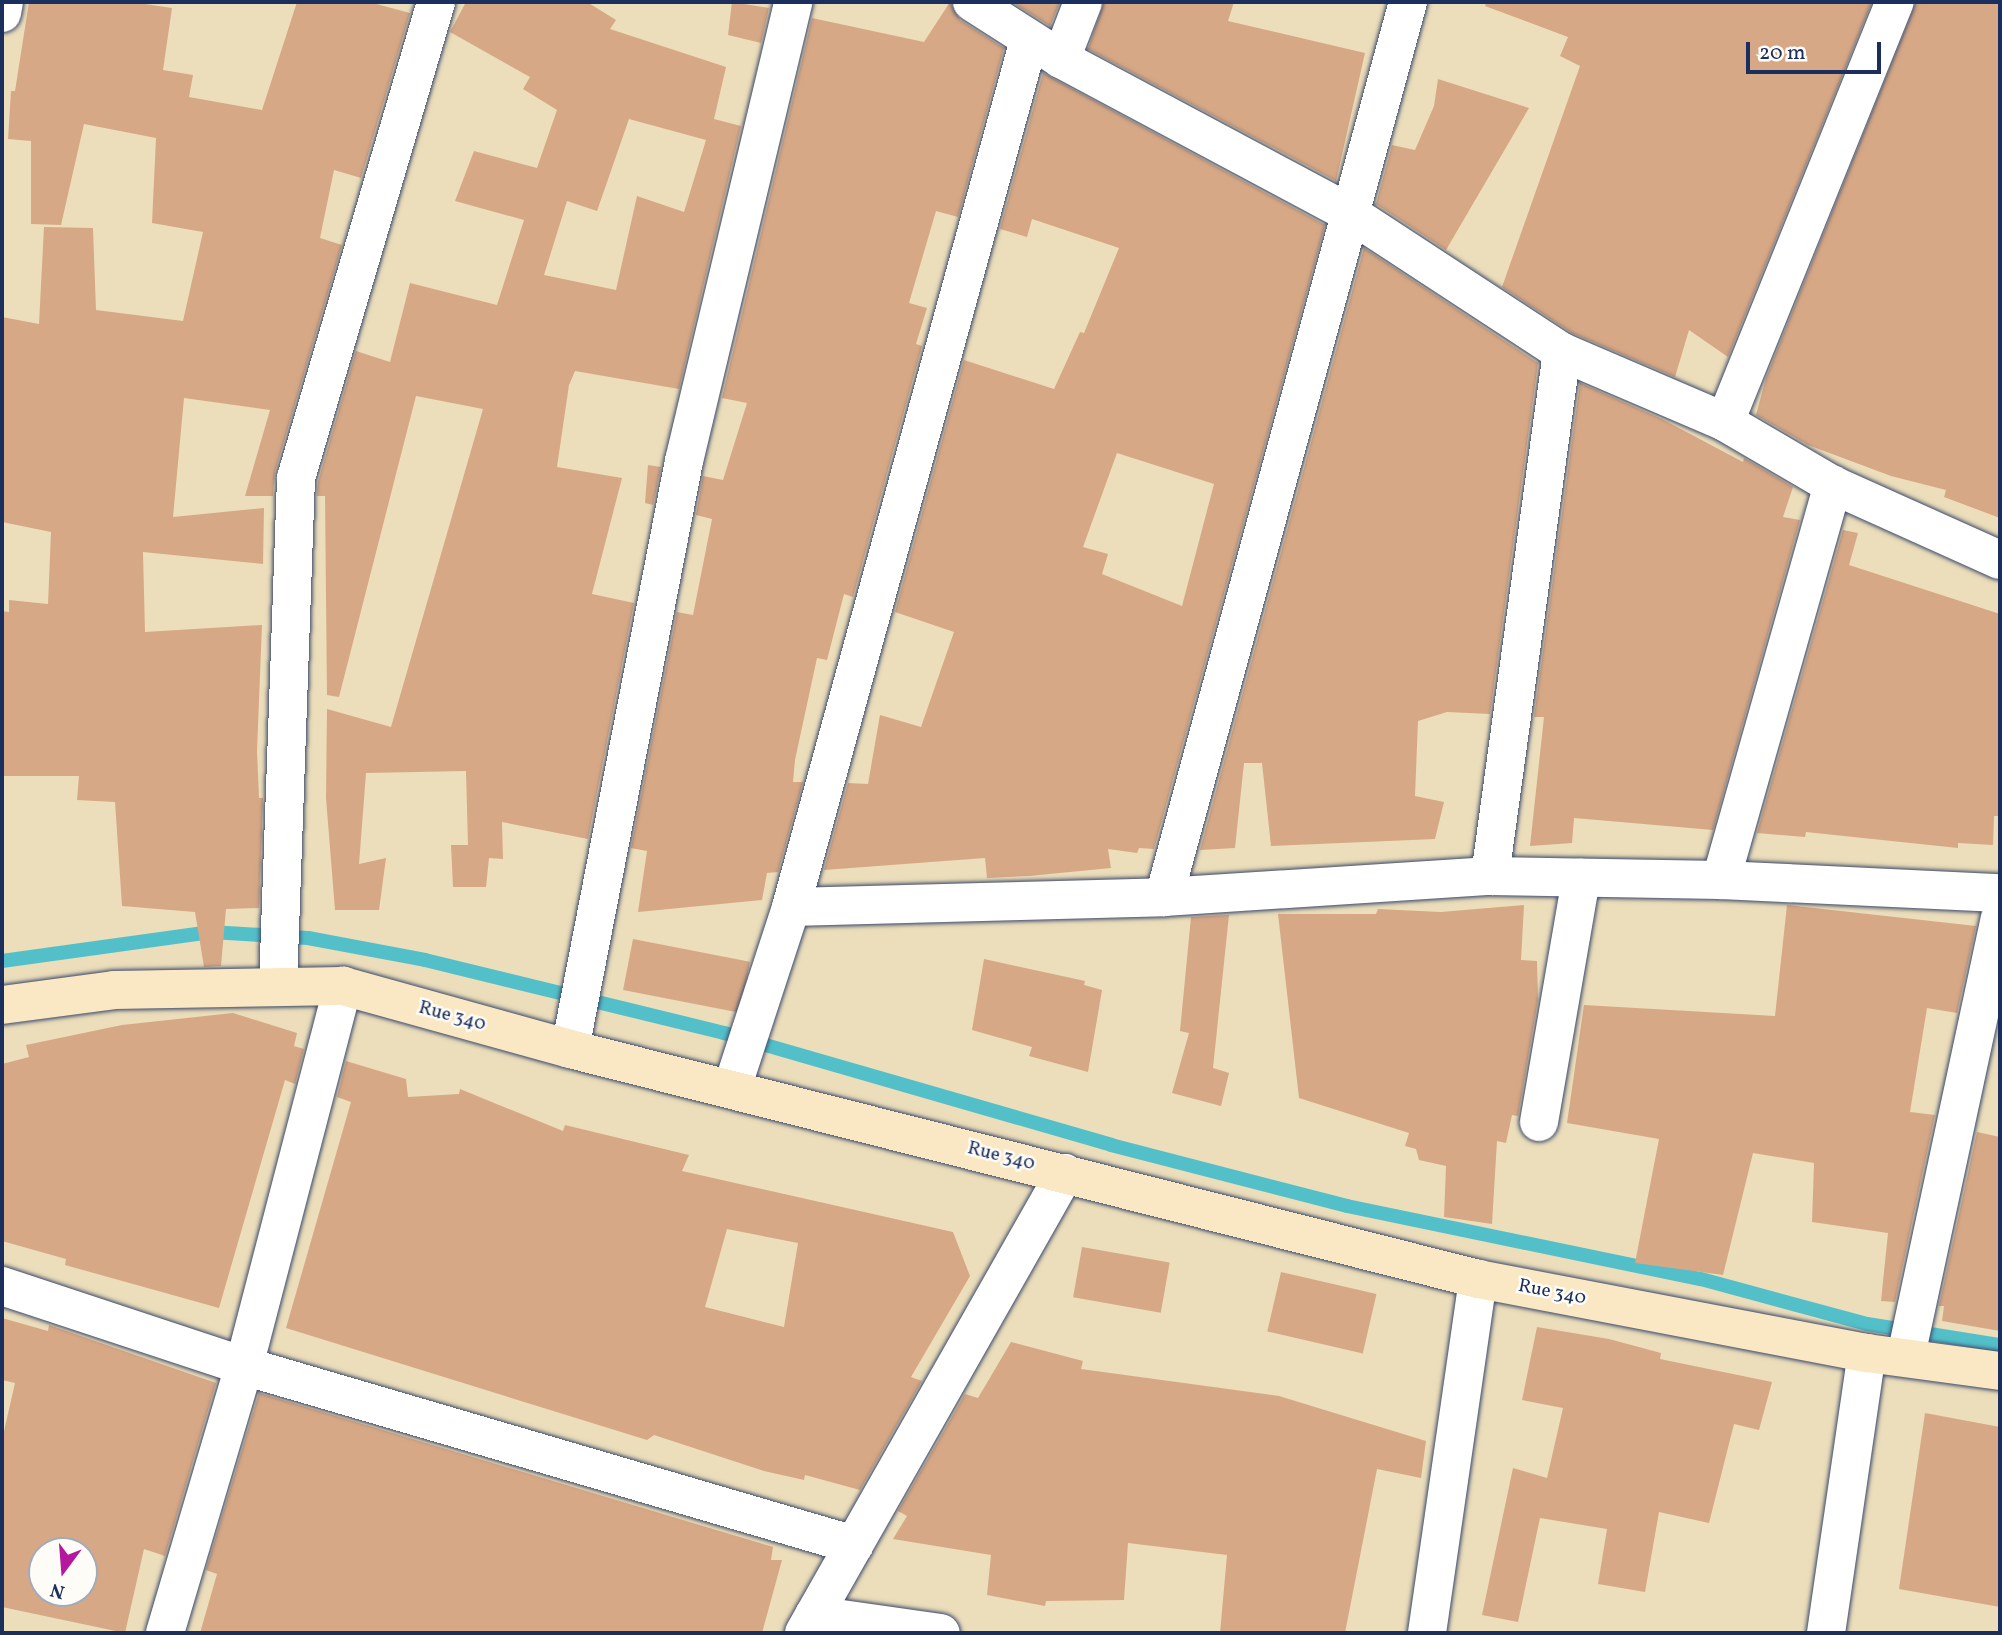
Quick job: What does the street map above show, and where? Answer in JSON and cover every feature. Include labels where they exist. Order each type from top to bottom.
[{"type":"street","points":[[2,13],[4,2]]},
{"type":"street","points":[[278,986],[296,478],[436,2]]},
{"type":"street","points":[[570,1049],[684,461],[793,2]]},
{"type":"street","points":[[972,2],[1045,49],[1350,214],[1562,352],[1725,422],[1833,485],[2000,560]]},
{"type":"street","points":[[732,1088],[791,907],[1045,49],[1083,2]]},
{"type":"street","points":[[1164,897],[1408,2]]},
{"type":"street","points":[[1725,422],[1895,2]]},
{"type":"street","points":[[1490,876],[1562,352]]},
{"type":"street","points":[[1721,880],[1833,485]]},
{"type":"street","points":[[791,907],[1164,897],[1490,876],[1721,880],[2000,892]]},
{"type":"street","points":[[1539,1122],[1581,877]]},
{"type":"street","points":[[1906,1356],[2000,919]]},
{"type":"street","points":[[165,1633],[244,1366],[342,986]]},
{"type":"street","name":"Rue 340","points":[[2,1005],[114,990],[342,986],[570,1049],[1478,1279],[1867,1353],[1906,1356],[2000,1371]]},
{"type":"street","points":[[941,1633],[809,1624],[1065,1173]]},
{"type":"street","points":[[1427,1633],[1478,1279]]},
{"type":"street","points":[[2,1286],[244,1366],[854,1545]]},
{"type":"street","points":[[1826,1633],[1867,1353]]},
{"type":"building","points":[[29,2],[132,2],[172,8],[163,70],[193,75],[189,97],[262,110],[297,2],[369,2],[410,13],[361,178],[334,170],[320,238],[342,245],[275,472],[273,496],[245,496],[270,410],[184,398],[173,517],[264,508],[263,564],[143,552],[145,632],[262,625],[257,751],[259,798],[263,798],[259,908],[226,909],[221,966],[204,967],[195,912],[122,906],[115,802],[77,800],[79,776],[2,776],[2,611],[9,612],[9,600],[48,604],[51,532],[2,522],[2,317],[39,324],[44,227],[93,228],[96,310],[183,321],[203,232],[152,223],[156,138],[84,124],[61,225],[31,224],[31,141],[8,139],[11,91],[15,91]]},
{"type":"building","points":[[466,2],[587,2],[616,20],[610,29],[726,67],[714,119],[741,126],[679,389],[575,371],[569,385],[557,467],[622,478],[592,594],[634,603],[588,839],[502,822],[503,859],[489,858],[486,887],[453,887],[451,845],[468,845],[466,771],[366,773],[359,864],[386,858],[379,910],[335,910],[326,798],[327,709],[391,727],[483,409],[416,396],[339,697],[327,695],[325,496],[317,496],[318,482],[356,351],[390,362],[410,283],[497,305],[524,220],[455,201],[474,151],[537,168],[557,110],[523,89],[530,77],[450,32]],"holes":[[[629,119],[706,140],[684,212],[637,196],[616,290],[544,275],[567,201],[597,211]]]},
{"type":"building","points":[[732,2],[769,8],[761,43],[728,35]]},
{"type":"building","points":[[950,2],[960,20],[1004,48],[958,217],[936,211],[909,303],[927,308],[916,344],[922,346],[853,597],[844,594],[827,660],[817,658],[795,760],[793,782],[803,782],[778,872],[767,873],[762,900],[638,912],[647,851],[631,848],[677,612],[693,615],[712,519],[696,515],[703,476],[723,480],[747,403],[722,398],[812,18],[924,42]]},
{"type":"building","points":[[1012,2],[1060,2],[1050,26]]},
{"type":"building","points":[[1104,2],[1234,2],[1228,21],[1365,53],[1336,181],[1088,49]]},
{"type":"building","points":[[1486,2],[1872,2],[1728,357],[1689,330],[1675,377],[1572,333],[1502,287],[1580,66],[1560,56],[1568,37],[1485,6]]},
{"type":"building","points":[[1916,2],[2000,2],[2000,518],[1944,497],[1946,490],[1891,476],[1808,445],[1756,415],[1766,378]]},
{"type":"building","points":[[1043,73],[1325,225],[1154,849],[1139,848],[1137,853],[1108,849],[1111,868],[1029,876],[987,878],[985,858],[824,870],[848,783],[868,784],[880,715],[921,727],[954,632],[895,612],[964,360],[1054,389],[1080,332],[1084,333],[1119,248],[1032,219],[1027,237],[1000,229]],"holes":[[[1117,453],[1214,484],[1182,606],[1102,574],[1108,554],[1083,547]]]},
{"type":"building","points":[[1438,79],[1529,108],[1446,250],[1376,204],[1392,145],[1415,150],[1434,106]]},
{"type":"building","points":[[1364,248],[1538,363],[1490,714],[1447,712],[1418,721],[1415,796],[1444,802],[1435,839],[1271,846],[1262,763],[1244,763],[1235,848],[1200,850]]},
{"type":"building","points":[[1580,383],[1662,419],[1743,462],[1744,458],[1793,487],[1783,517],[1800,520],[1713,830],[1574,818],[1572,843],[1530,846],[1544,717],[1534,717]]},
{"type":"building","points":[[648,465],[661,467],[653,505],[645,503]]},
{"type":"building","points":[[1843,530],[1858,533],[1849,565],[2000,614],[2000,816],[1994,816],[1993,845],[1958,843],[1958,848],[1806,832],[1805,837],[1757,833]]},
{"type":"building","points":[[1524,905],[1521,960],[1537,961],[1538,1000],[1518,1116],[1512,1115],[1506,1143],[1497,1141],[1492,1224],[1444,1217],[1446,1166],[1419,1160],[1416,1149],[1405,1146],[1409,1133],[1299,1098],[1278,914],[1376,914],[1378,909],[1441,912]]},
{"type":"building","points":[[1787,905],[1976,926],[1957,1013],[1927,1008],[1910,1112],[1935,1115],[1895,1302],[1881,1301],[1888,1233],[1812,1222],[1814,1163],[1753,1153],[1723,1275],[1635,1263],[1659,1139],[1567,1123],[1584,1005],[1775,1016]]},
{"type":"building","points":[[1229,915],[1213,1068],[1229,1073],[1221,1106],[1172,1093],[1189,1033],[1180,1031],[1191,917]]},
{"type":"building","points":[[633,939],[750,962],[740,1013],[623,990]]},
{"type":"building","points":[[984,959],[1085,981],[1084,985],[1102,990],[1088,1072],[1029,1056],[1032,1047],[972,1030]]},
{"type":"building","points":[[233,1013],[297,1033],[294,1046],[304,1049],[295,1084],[285,1080],[219,1308],[65,1265],[66,1259],[2,1241],[2,1064],[29,1057],[26,1045],[122,1025]]},
{"type":"building","points":[[346,1061],[406,1079],[408,1097],[459,1094],[460,1089],[563,1131],[565,1125],[689,1155],[682,1171],[953,1232],[970,1276],[911,1377],[922,1381],[860,1490],[805,1475],[804,1480],[764,1471],[654,1435],[647,1440],[286,1328],[351,1102],[337,1097]],"holes":[[[727,1229],[798,1243],[784,1327],[705,1307]]]},
{"type":"building","points":[[1977,1132],[2000,1137],[2000,1331],[1942,1321],[1944,1306],[1939,1306]]},
{"type":"building","points":[[1082,1247],[1170,1262],[1161,1313],[1073,1297]]},
{"type":"building","points":[[1281,1272],[1376,1294],[1363,1353],[1267,1331]]},
{"type":"building","points":[[2,1318],[48,1331],[49,1325],[216,1383],[165,1556],[144,1549],[125,1633],[2,1607],[2,1440],[15,1383],[2,1380]]},
{"type":"building","points":[[1537,1327],[1609,1339],[1661,1353],[1660,1359],[1772,1382],[1759,1430],[1734,1424],[1709,1523],[1659,1512],[1645,1592],[1598,1584],[1607,1529],[1540,1518],[1518,1622],[1482,1615],[1513,1468],[1547,1478],[1563,1408],[1522,1400]]},
{"type":"building","points":[[1011,1342],[1083,1361],[1081,1369],[1279,1396],[1426,1441],[1421,1478],[1377,1469],[1345,1633],[1220,1633],[1227,1555],[1128,1543],[1124,1600],[1046,1601],[1045,1606],[987,1595],[991,1555],[893,1539],[907,1516],[898,1511],[965,1394],[978,1398]]},
{"type":"building","points":[[259,1393],[773,1547],[771,1560],[782,1560],[762,1633],[200,1633],[217,1574],[206,1570]]},
{"type":"building","points":[[1925,1413],[2000,1427],[2000,1607],[1899,1589]]},
{"type":"waterway","points":[[2,961],[211,932],[308,938],[425,960],[724,1033],[1111,1145],[1347,1206],[1701,1279],[1867,1324],[2000,1345]]}]
